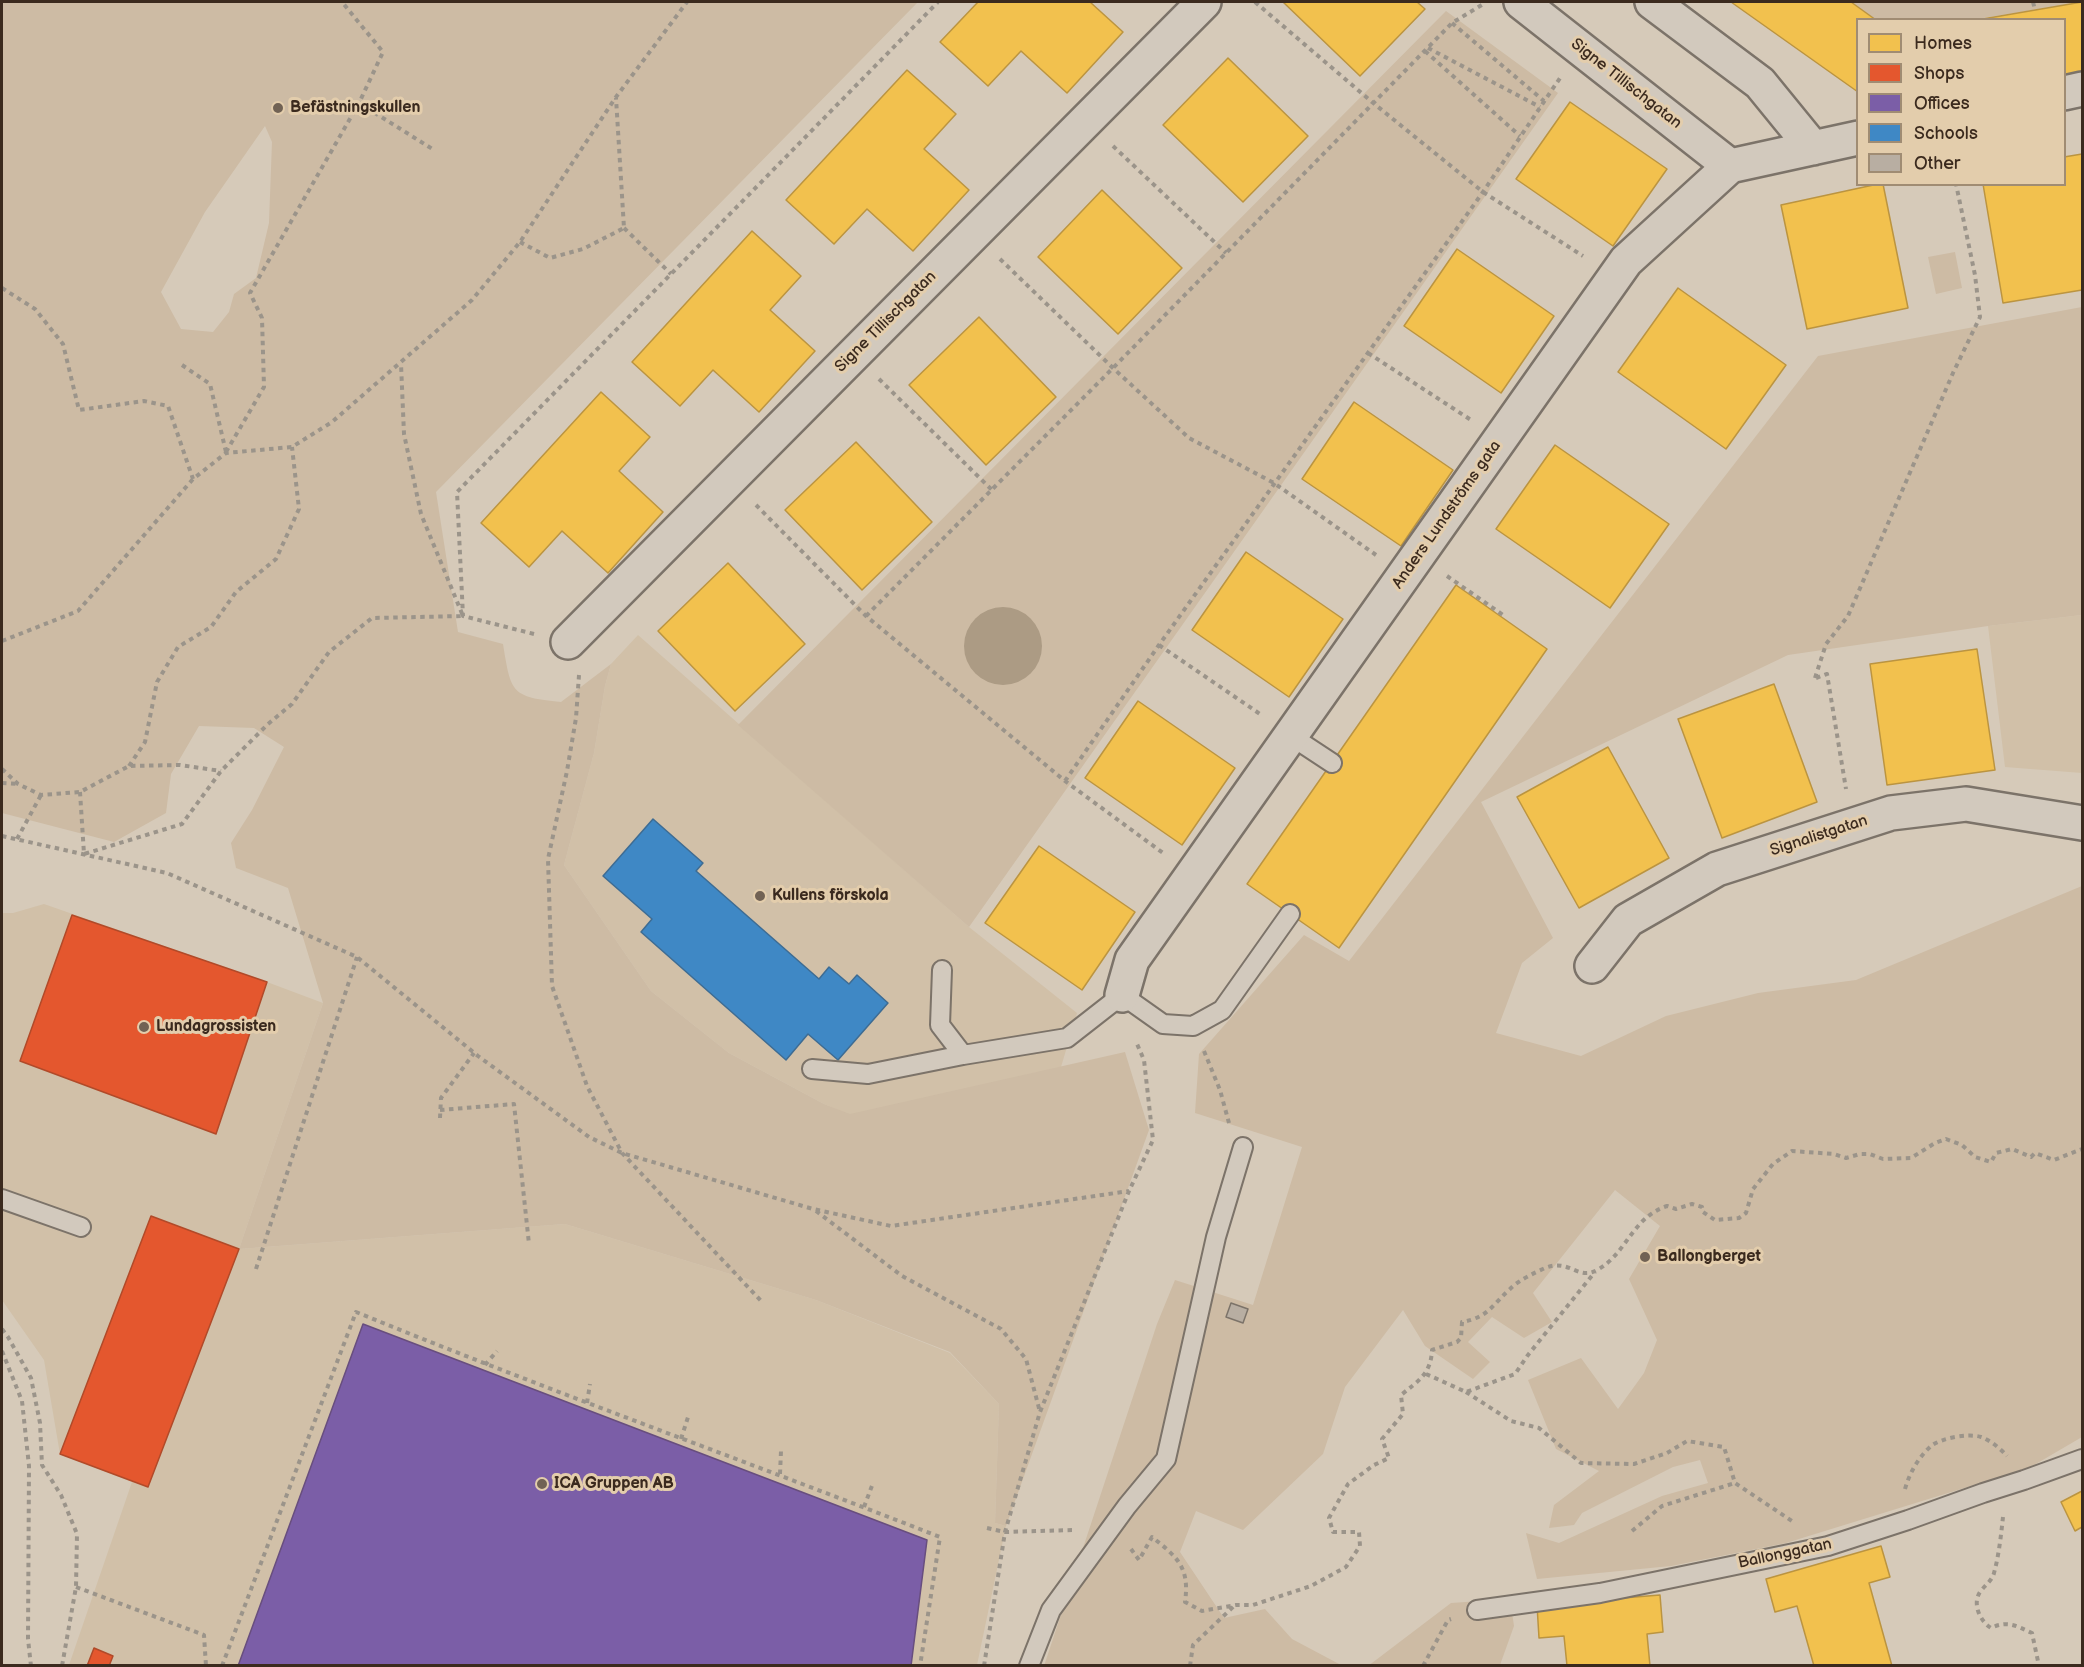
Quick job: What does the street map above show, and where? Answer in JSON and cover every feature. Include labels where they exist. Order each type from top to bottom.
[{"type":"street","name":"Signe Tillischgatan","points":[[568,642],[1204,2]]},
{"type":"street","name":"Signe Tillischgatan","points":[[1521,2],[1730,166]]},
{"type":"street","points":[[1652,2],[1760,83],[1812,148]]},
{"type":"street","points":[[2066,93],[2082,89]]},
{"type":"street","points":[[1730,166],[1856,138]]},
{"type":"street","name":"Anders Lundströms gata","points":[[1122,995],[1132,960],[1279,727],[1626,261],[1730,166]]},
{"type":"street","name":"Signalistgatan","points":[[1592,966],[1628,920],[1717,869],[1891,813],[1966,804],[2082,823]]},
{"type":"lane","points":[[1279,727],[1332,762]]},
{"type":"lane","points":[[812,1069],[868,1074],[1067,1038],[1122,995],[1163,1024],[1193,1026],[1222,1010],[1290,914]]},
{"type":"lane","points":[[942,970],[940,1025],[963,1055]]},
{"type":"lane","points":[[1029,1665],[1051,1610],[1166,1459],[1216,1237],[1243,1147]]},
{"type":"lane","points":[[2,1199],[81,1227]]},
{"type":"lane","name":"Ballonggatan","points":[[1477,1610],[1600,1593],[1828,1546],[2082,1459]]},
{"type":"path","points":[[2,641],[78,611],[193,479],[226,453],[264,387],[262,318],[250,293],[359,103],[383,52],[342,2]]},
{"type":"path","points":[[226,453],[292,447],[332,422],[472,300],[520,242],[616,97],[687,2]]},
{"type":"path","points":[[463,616],[457,492],[938,2]]},
{"type":"path","points":[[1255,2],[1372,102],[1483,192],[1588,259]]},
{"type":"path","points":[[866,616],[1452,23],[1488,2]]},
{"type":"path","points":[[2033,2],[2035,10]]},
{"type":"path","points":[[1452,23],[1544,101]]},
{"type":"path","points":[[1426,50],[1540,107]]},
{"type":"path","points":[[1426,50],[1520,136]]},
{"type":"path","points":[[1065,781],[1159,645],[1483,192],[1557,82]]},
{"type":"path","points":[[616,97],[624,228],[671,274]]},
{"type":"path","points":[[359,103],[434,150]]},
{"type":"path","points":[[1108,141],[1226,253]]},
{"type":"path","points":[[1852,825],[1827,674],[1815,678],[1826,644],[1848,615],[1980,317],[1975,275],[1956,186]]},
{"type":"path","points":[[520,242],[550,258],[583,249],[624,228]]},
{"type":"path","points":[[995,254],[1189,438],[1274,483],[1381,559]]},
{"type":"path","points":[[2,288],[35,309],[63,344],[79,410],[144,401],[168,406],[193,479]]},
{"type":"path","points":[[1368,353],[1480,426]]},
{"type":"path","points":[[401,363],[404,434],[422,514],[463,616]]},
{"type":"path","points":[[182,364],[210,384],[226,453]]},
{"type":"path","points":[[874,374],[992,490]]},
{"type":"path","points":[[2,769],[18,784],[41,795],[80,792],[129,766],[146,742],[157,682],[178,647],[211,627],[236,592],[276,559],[300,509],[292,447]]},
{"type":"path","points":[[750,498],[866,616],[1065,781],[1168,856]]},
{"type":"path","points":[[1438,570],[1503,615],[1501,617]]},
{"type":"path","points":[[84,854],[182,824],[221,771],[268,724],[292,704],[329,652],[372,618],[463,616],[568,642],[580,669],[576,718],[569,760],[548,859],[552,986],[587,1086],[622,1153],[763,1303]]},
{"type":"path","points":[[1159,645],[1279,727]]},
{"type":"path","points":[[129,766],[180,765],[221,771]]},
{"type":"path","points":[[2,783],[18,784]]},
{"type":"path","points":[[80,792],[84,854]]},
{"type":"path","points":[[16,839],[41,795]]},
{"type":"path","points":[[2,836],[167,873],[357,957],[474,1053],[590,1137],[622,1153],[813,1209],[891,1226],[1129,1191]]},
{"type":"path","points":[[256,1269],[357,957]]},
{"type":"path","points":[[1193,1026],[1220,1090],[1230,1125],[1243,1147]]},
{"type":"path","points":[[984,1665],[1005,1532],[1040,1412],[1129,1191],[1153,1140],[1144,1060],[1134,1038]]},
{"type":"path","points":[[440,1118],[441,1098],[474,1053]]},
{"type":"path","points":[[440,1110],[513,1104],[529,1244]]},
{"type":"path","points":[[1466,1392],[1515,1374],[1596,1271],[1617,1254],[1641,1221],[1658,1209],[1667,1206],[1676,1209],[1692,1204],[1702,1207],[1702,1212],[1715,1220],[1739,1218],[1746,1213],[1753,1189],[1773,1164],[1792,1151],[1834,1154],[1846,1158],[1870,1154],[1883,1160],[1911,1158],[1946,1139],[1962,1145],[1975,1157],[1991,1161],[1996,1153],[2012,1149],[2031,1157],[2035,1153],[2054,1160],[2082,1149]]},
{"type":"path","points":[[813,1209],[902,1276],[1001,1329],[1026,1359],[1040,1412]]},
{"type":"path","points":[[987,1528],[1005,1532],[1111,1529],[1122,1537],[1139,1560],[1152,1537],[1178,1558],[1187,1583],[1185,1602],[1202,1611],[1236,1605],[1253,1605],[1311,1586],[1346,1567],[1360,1546],[1359,1533],[1333,1532],[1329,1518],[1348,1484],[1389,1458],[1382,1439],[1403,1414],[1401,1395],[1426,1374],[1432,1350],[1457,1342],[1461,1338],[1462,1322],[1476,1320],[1490,1310],[1511,1287],[1555,1264],[1564,1265],[1576,1272],[1596,1271]]},
{"type":"path","points":[[222,1665],[356,1312],[485,1365],[780,1474],[940,1537],[920,1665]]},
{"type":"path","points":[[2,1329],[31,1378],[40,1423],[42,1465],[61,1495],[77,1534],[76,1587],[62,1665]]},
{"type":"path","points":[[2,1351],[22,1401],[29,1466],[28,1639],[31,1665]]},
{"type":"path","points":[[485,1365],[497,1351]]},
{"type":"path","points":[[1426,1374],[1466,1392],[1510,1421],[1539,1428],[1581,1463],[1634,1464],[1667,1453],[1688,1441],[1724,1447],[1736,1483],[1828,1546]]},
{"type":"path","points":[[587,1403],[590,1384]]},
{"type":"path","points":[[681,1439],[689,1414]]},
{"type":"path","points":[[1908,1520],[1905,1488],[1916,1462],[1933,1444],[1948,1438],[1980,1437],[2001,1449],[2025,1480]]},
{"type":"path","points":[[780,1474],[781,1451]]},
{"type":"path","points":[[864,1507],[873,1483]]},
{"type":"path","points":[[1632,1531],[1662,1506],[1736,1483]]},
{"type":"path","points":[[2004,1506],[1996,1565],[1993,1576],[1978,1594],[1978,1614],[1984,1624],[1991,1628],[2001,1624],[2011,1624],[2032,1633],[2039,1665]]},
{"type":"path","points":[[76,1587],[204,1635],[206,1665]]},
{"type":"path","points":[[1190,1665],[1193,1645],[1236,1605]]},
{"type":"path","points":[[1423,1665],[1448,1620],[1477,1610]]},
{"type":"shaded area","points":[[2,2],[918,2],[436,492],[458,632],[503,644],[508,673],[516,690],[532,698],[561,702],[611,664],[594,753],[564,865],[651,991],[729,1053],[824,1104],[850,1114],[1125,1052],[1149,1130],[1006,1526],[995,1523],[999,1404],[950,1352],[816,1300],[565,1224],[239,1249],[323,1003],[288,888],[236,868],[231,843],[252,810],[284,747],[254,728],[199,726],[171,774],[166,813],[114,842],[2,813]],"holes":[[[265,126],[272,142],[269,223],[256,278],[234,294],[229,312],[213,332],[181,329],[161,292],[205,212]]]},
{"type":"shaded area","points":[[1851,2],[2082,2],[1983,18],[1873,18]]},
{"type":"shaded area","points":[[1446,11],[1558,93],[969,927],[738,725]]},
{"type":"shaded area","points":[[1955,252],[1962,288],[1936,294],[1928,257]]},
{"type":"shaded area","points":[[2082,307],[2082,615],[1788,655],[1481,802],[1553,938],[1522,963],[1496,1033],[1581,1056],[1666,1016],[1758,993],[1856,980],[2082,886],[2082,1437],[2029,1468],[1786,1543],[1671,1566],[1537,1579],[1526,1533],[1559,1543],[1662,1496],[1708,1483],[1700,1460],[1673,1467],[1582,1513],[1574,1525],[1549,1528],[1554,1505],[1599,1471],[1556,1449],[1528,1380],[1581,1358],[1618,1409],[1644,1373],[1657,1340],[1629,1279],[1660,1226],[1615,1190],[1533,1293],[1552,1322],[1524,1338],[1492,1317],[1468,1342],[1490,1362],[1473,1379],[1425,1346],[1403,1310],[1345,1387],[1323,1454],[1243,1530],[1196,1511],[1180,1552],[1224,1618],[1265,1609],[1292,1639],[1341,1665],[1044,1666],[1157,1324],[1175,1280],[1253,1305],[1302,1147],[1195,1113],[1199,1054],[1304,935],[1349,961],[1818,356]]},
{"type":"shaded area","points":[[995,607],[1011,607],[1025,613],[1036,624],[1042,638],[1042,654],[1036,668],[1025,679],[1011,685],[995,685],[981,679],[970,668],[964,654],[964,638],[970,624],[981,613]]},
{"type":"shaded area","points":[[2082,615],[2082,773],[2005,767],[1988,626]]},
{"type":"shaded area","name":"Kullens förskola","points":[[638,635],[969,927],[1077,1013],[1061,1067],[850,1115],[824,1104],[729,1053],[651,991],[564,865],[594,753],[611,664]]},
{"type":"shaded area","points":[[44,904],[323,1003],[239,1249],[565,1224],[816,1300],[950,1353],[999,1404],[995,1523],[1006,1526],[977,1665],[69,1665],[132,1482],[60,1454],[44,1360],[2,1300],[2,913],[13,913]]},
{"type":"shaded area","points":[[1510,1599],[1514,1626],[1500,1665],[1368,1666],[1451,1603]]},
{"type":"building: Homes","points":[[978,2],[1090,2],[1123,32],[1067,93],[1021,51],[988,86],[940,42]]},
{"type":"building: Homes","points":[[1283,2],[1417,2],[1425,9],[1360,76]]},
{"type":"building: Homes","points":[[1731,2],[1851,2],[1873,18],[1856,18],[1856,91]]},
{"type":"building: Homes","points":[[2082,2],[2082,74],[2066,77],[2066,18],[1989,18]]},
{"type":"building: Homes","points":[[1228,58],[1308,136],[1243,202],[1163,125]]},
{"type":"building: Homes","points":[[907,70],[956,114],[924,149],[969,190],[913,251],[867,209],[834,244],[786,200]]},
{"type":"building: Homes","points":[[1570,102],[1667,169],[1613,246],[1516,179]]},
{"type":"building: Homes","points":[[2082,154],[2082,290],[2003,303],[1983,186],[2066,186],[2066,157]]},
{"type":"building: Homes","points":[[1869,186],[1883,186],[1908,308],[1807,329],[1781,205]]},
{"type":"building: Homes","points":[[1102,190],[1182,268],[1118,334],[1038,257]]},
{"type":"building: Homes","points":[[752,231],[801,276],[770,310],[815,351],[759,412],[713,370],[680,406],[632,362]]},
{"type":"building: Homes","points":[[1457,249],[1554,316],[1501,393],[1404,326]]},
{"type":"building: Homes","points":[[1678,288],[1786,365],[1726,449],[1618,372]]},
{"type":"building: Homes","points":[[979,317],[1056,397],[986,465],[909,385]]},
{"type":"building: Homes","points":[[601,392],[650,437],[619,471],[663,512],[608,573],[562,531],[529,567],[481,523]]},
{"type":"building: Homes","points":[[1354,402],[1453,470],[1401,546],[1302,479]]},
{"type":"building: Homes","points":[[856,442],[932,522],[862,590],[785,510]]},
{"type":"building: Homes","points":[[1555,445],[1669,524],[1610,608],[1496,529]]},
{"type":"building: Homes","points":[[1246,552],[1343,619],[1289,697],[1192,630]]},
{"type":"building: Homes","points":[[728,563],[805,644],[735,711],[658,631]]},
{"type":"building: Homes","points":[[1456,585],[1547,649],[1339,948],[1247,884]]},
{"type":"building: Homes","points":[[1977,649],[1995,770],[1887,785],[1870,664]]},
{"type":"building: Homes","points":[[1774,684],[1817,802],[1722,838],[1678,719]]},
{"type":"building: Homes","points":[[1138,701],[1235,768],[1182,845],[1085,778]]},
{"type":"building: Homes","points":[[1608,747],[1669,858],[1579,908],[1517,797]]},
{"type":"building: Homes","points":[[1039,846],[1135,912],[1082,990],[985,923]]},
{"type":"building: Homes","points":[[2082,1491],[2082,1527],[2075,1531],[2061,1502]]},
{"type":"building: Homes","points":[[1881,1546],[1890,1577],[1869,1583],[1892,1666],[1814,1666],[1797,1606],[1775,1612],[1766,1579]]},
{"type":"building: Homes","points":[[1660,1595],[1663,1632],[1647,1634],[1650,1666],[1567,1666],[1564,1636],[1539,1638],[1537,1605]]},
{"type":"building: Shops","points":[[72,915],[267,982],[216,1134],[20,1061]]},
{"type":"building: Shops","points":[[151,1216],[239,1249],[148,1487],[60,1454]]},
{"type":"building: Shops","points":[[94,1648],[113,1656],[109,1666],[87,1666]]},
{"type":"building: Offices","name":"ICA Gruppen AB","points":[[363,1324],[927,1540],[911,1666],[238,1666]]},
{"type":"building: Schools","points":[[653,819],[703,863],[696,871],[819,979],[829,967],[849,984],[857,975],[888,1003],[838,1060],[808,1034],[786,1060],[641,932],[652,919],[603,876]]},
{"type":"building: Other","points":[[1231,1303],[1248,1309],[1243,1323],[1226,1317]]},
{"type":"place","name":"Befästningskullen","points":[[278,108]]},
{"type":"place","name":"Kullens förskola","points":[[760,896]]},
{"type":"place","name":"Lundagrossisten","points":[[144,1027]]},
{"type":"place","name":"Ballongberget","points":[[1645,1257]]},
{"type":"place","name":"ICA Gruppen AB","points":[[542,1484]]}]
